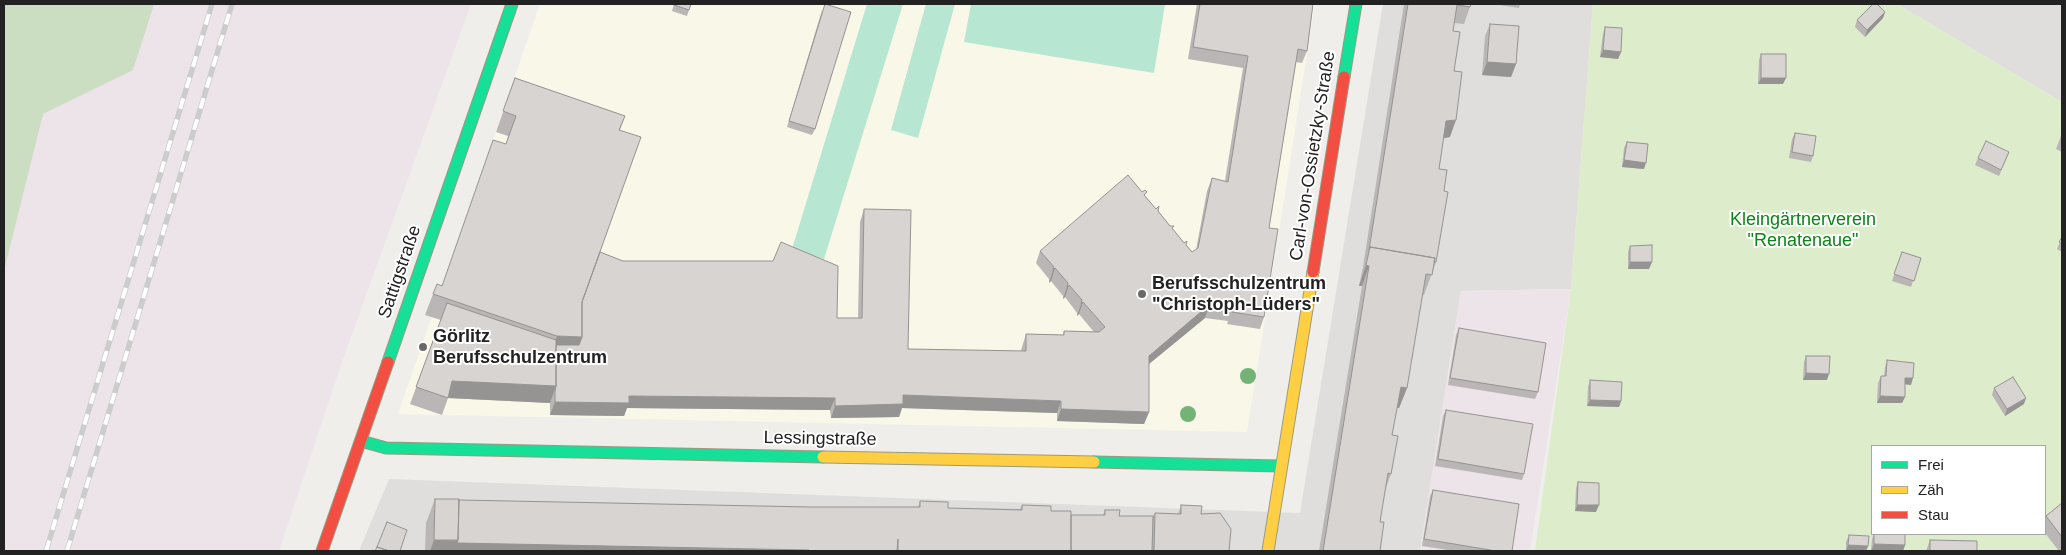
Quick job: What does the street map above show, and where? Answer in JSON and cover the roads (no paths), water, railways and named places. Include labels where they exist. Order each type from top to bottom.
[{"type":"street","name":"Sattigstraße","points":[[322,551],[512,4]]},
{"type":"street","name":"Carl-von-Ossietzky-Straße","points":[[1268,551],[1280,466],[1356,4]]},
{"type":"street","name":"Lessingstraße","points":[[360,441],[386,448],[1280,466]]},
{"type":"railway","points":[[46,551],[212,4]]},
{"type":"railway","points":[[67,551],[232,4]]},
{"type":"place","name":"Berufsschulzentrum \"Christoph-Lüders\"","points":[[1142,294]]},
{"type":"place","name":"Görlitz Berufsschulzentrum","points":[[423,347]]},
{"type":"park label","name":"Kleingärtnerverein \"Renatenaue\"","points":[[1803,230]]}]
